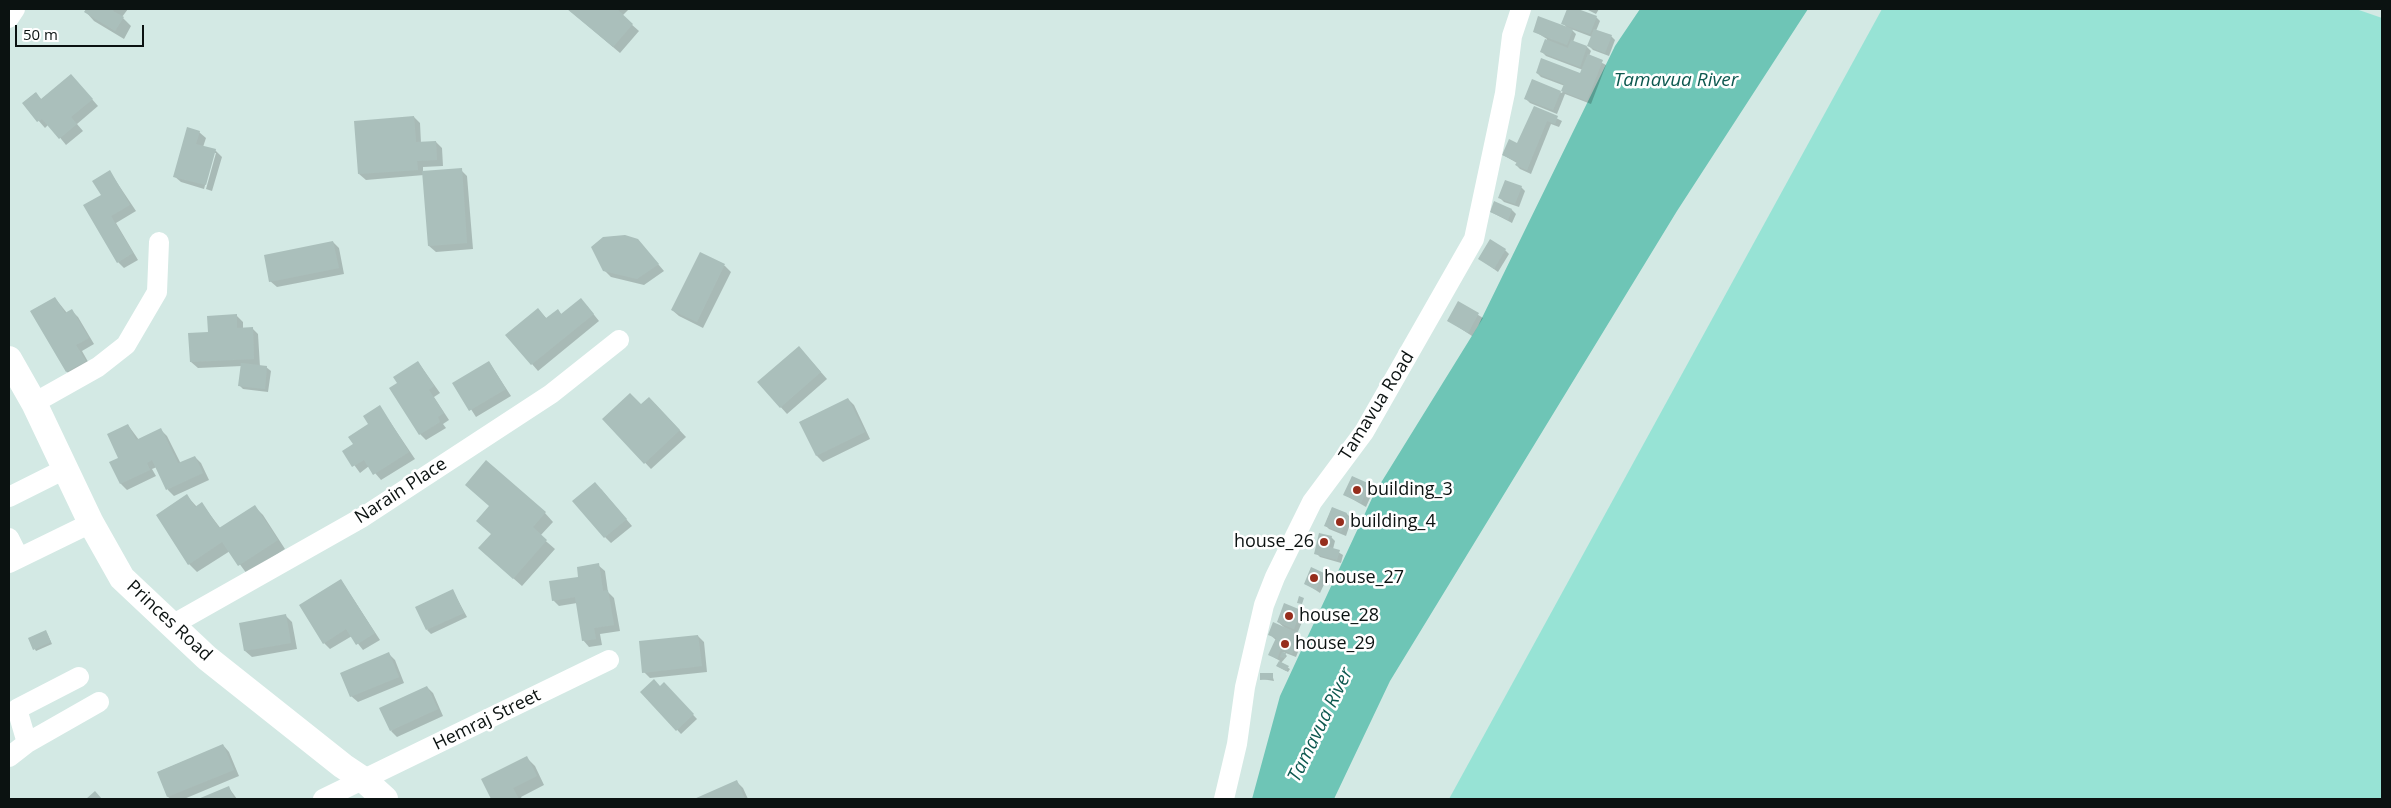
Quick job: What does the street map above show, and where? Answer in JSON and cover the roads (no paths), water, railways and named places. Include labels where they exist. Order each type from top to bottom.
[{"type":"main road","name":"Princes Road","points":[[9,359],[34,403],[91,523],[122,578],[207,658],[364,780],[385,799]]},
{"type":"street","points":[[9,18],[15,9]]},
{"type":"street","name":"Tamavua Road","points":[[1224,799],[1237,744],[1245,687],[1262,614],[1276,577],[1312,502],[1364,432],[1474,239],[1503,102],[1512,36],[1521,9]]},
{"type":"street","points":[[34,403],[98,367],[126,345],[157,292],[159,242]]},
{"type":"street","name":"Narain Place","points":[[172,625],[363,517],[551,394],[619,340]]},
{"type":"street","points":[[9,497],[65,469]]},
{"type":"street","points":[[9,538],[14,561],[91,523]]},
{"type":"street","name":"Hemraj Street","points":[[323,799],[609,660]]},
{"type":"street","points":[[27,743],[17,709],[79,677]]},
{"type":"street","points":[[9,758],[27,743],[99,702]]},
{"type":"water","name":"Tamavua River","points":[[1640,9],[1808,9],[1677,211],[1390,681],[1334,799],[1252,799],[1280,696],[1374,494],[1478,326],[1615,46]]},
{"type":"place","name":"building_3","points":[[1357,490]]},
{"type":"place","name":"building_4","points":[[1340,522]]},
{"type":"place","name":"house_26","points":[[1324,542]]},
{"type":"place","name":"house_27","points":[[1314,578]]},
{"type":"place","name":"house_28","points":[[1289,616]]},
{"type":"place","name":"house_29","points":[[1285,644]]}]
